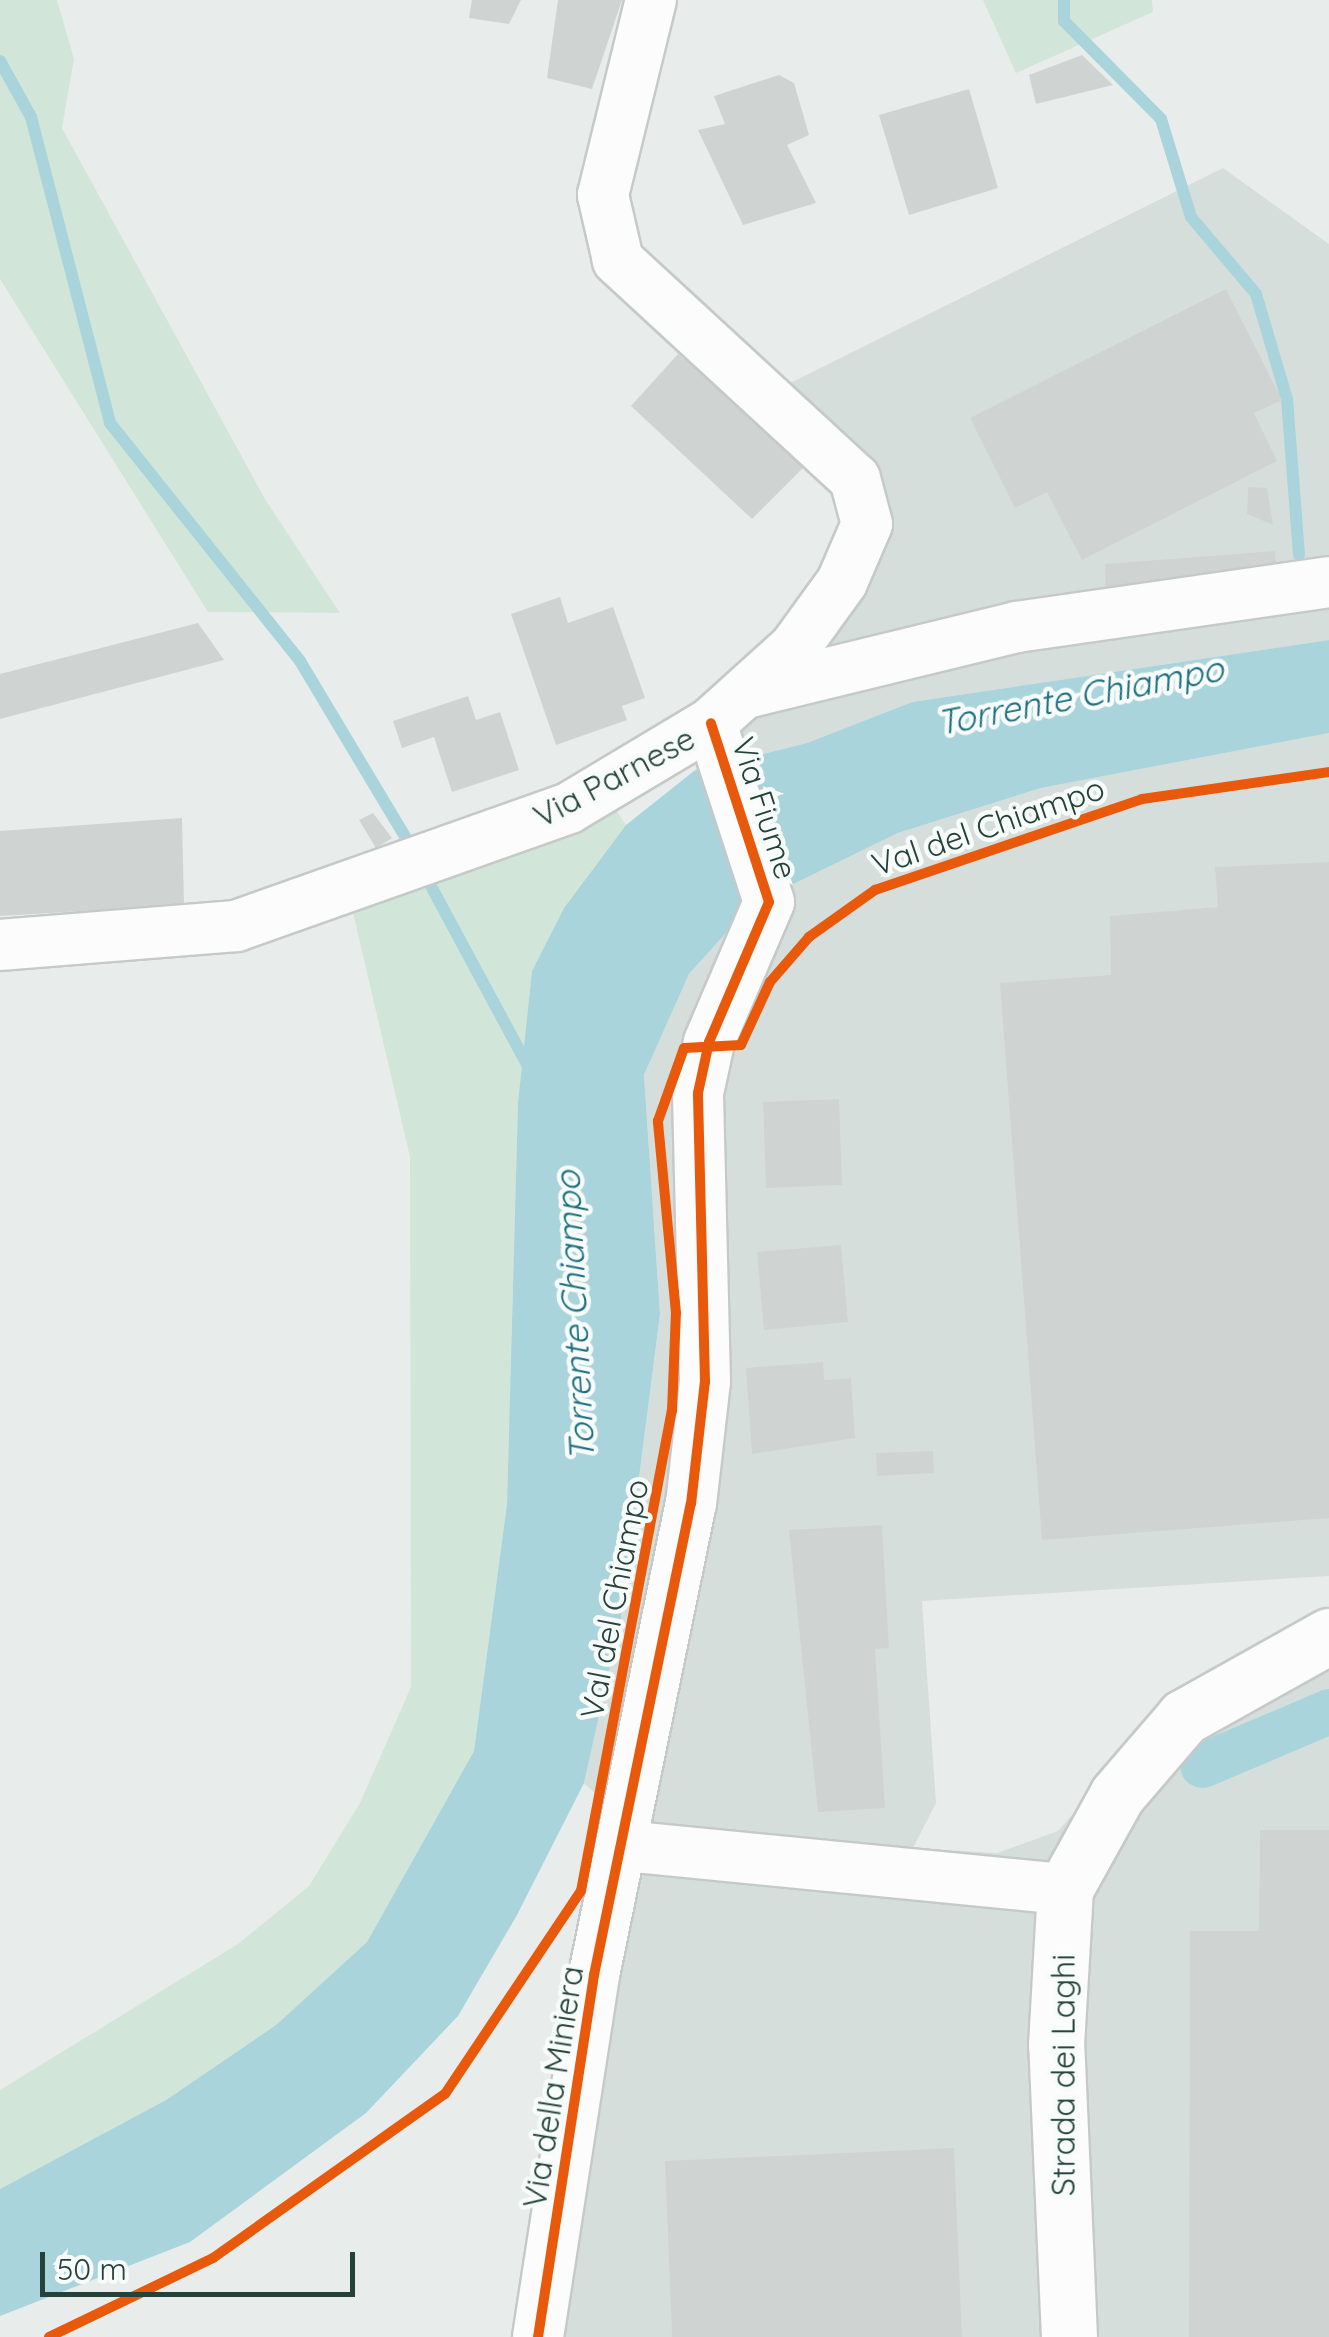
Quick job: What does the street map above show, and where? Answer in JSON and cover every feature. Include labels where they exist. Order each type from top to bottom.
[{"type":"street","name":"Via Parnese","points":[[0,946],[236,926],[569,808],[727,708],[804,634],[842,582],[866,524],[856,480],[618,260],[603,196],[651,0]]},
{"type":"street","points":[[727,708],[1018,627],[1329,582]]},
{"type":"street","name":"Via Fiume","points":[[625,1846],[704,1382],[698,1092],[709,1042],[769,902],[727,708]]},
{"type":"street","name":"Strada dei Laghi","points":[[1069,2337],[1056,2045],[1065,1889],[1118,1796],[1184,1717],[1329,1636]]},
{"type":"street","points":[[625,1846],[1065,1889]]},
{"type":"street","name":"Via della Miniera","points":[[538,2337],[594,1975],[625,1846]]},
{"type":"shaded area","points":[[1223,168],[1329,244],[1329,640],[912,702],[807,743],[694,771],[812,619],[850,519],[816,467],[752,402]]},
{"type":"shaded area","points":[[1329,733],[1329,1576],[922,1601],[936,1803],[913,1848],[997,1853],[1058,1831],[1147,1729],[1235,1654],[1329,1616],[1329,2337],[519,2337],[605,1803],[584,1783],[621,1618],[660,1314],[644,1075],[689,974],[752,904],[898,833],[1041,788]]},
{"type":"green space","points":[[0,0],[57,0],[74,59],[62,128],[265,499],[340,613],[208,612],[0,279]]},
{"type":"green space","points":[[983,0],[1152,0],[1153,12],[1016,73]]},
{"type":"green space","points":[[599,784],[626,825],[564,908],[532,971],[518,1102],[507,1504],[474,1751],[367,1942],[276,2025],[166,2100],[0,2189],[0,2090],[238,1944],[309,1886],[360,1803],[411,1687],[410,1157],[347,887]]},
{"type":"water","name":"Torrente Chiampo","points":[[1329,640],[1329,733],[1041,788],[898,833],[752,904],[689,974],[644,1075],[660,1314],[621,1618],[584,1783],[517,1915],[458,2016],[366,2113],[190,2242],[0,2316],[0,2189],[166,2100],[276,2025],[367,1942],[474,1751],[507,1504],[518,1102],[532,971],[564,908],[626,825],[694,771],[807,743],[912,702]]},
{"type":"building","points":[[472,0],[521,0],[509,24],[469,18]]},
{"type":"building","points":[[558,0],[622,0],[592,89],[547,78]]},
{"type":"building","points":[[1082,55],[1113,85],[1036,104],[1029,75]]},
{"type":"building","points":[[779,75],[794,83],[809,135],[787,145],[816,203],[743,225],[698,130],[725,124],[714,96]]},
{"type":"building","points":[[969,89],[998,188],[909,215],[879,115]]},
{"type":"building","points":[[1226,289],[1282,400],[1254,413],[1277,461],[1082,560],[1047,492],[1015,508],[970,418]]},
{"type":"building","points":[[678,354],[809,462],[752,519],[631,406]]},
{"type":"building","points":[[1248,487],[1267,488],[1273,525],[1247,514]]},
{"type":"building","points":[[1275,551],[1278,582],[1106,604],[1105,564]]},
{"type":"building","points":[[560,597],[568,623],[613,607],[645,698],[622,706],[627,720],[556,745],[511,614]]},
{"type":"building","points":[[198,623],[224,660],[0,719],[0,674]]},
{"type":"building","points":[[468,696],[476,720],[500,712],[519,770],[452,792],[434,737],[402,748],[393,721]]},
{"type":"building","points":[[373,813],[392,838],[376,848],[359,820]]},
{"type":"building","points":[[182,818],[184,905],[0,916],[0,831]]},
{"type":"building","points":[[1329,862],[1329,1518],[1042,1540],[1000,983],[1111,975],[1110,916],[1218,907],[1215,867]]},
{"type":"building","points":[[839,1099],[842,1185],[766,1188],[763,1102]]},
{"type":"building","points":[[841,1245],[848,1322],[764,1330],[757,1252]]},
{"type":"building","points":[[823,1362],[824,1380],[851,1378],[855,1438],[752,1454],[746,1368]]},
{"type":"building","points":[[933,1451],[934,1473],[877,1476],[876,1453]]},
{"type":"building","points":[[882,1525],[889,1648],[875,1649],[885,1808],[818,1812],[789,1530]]},
{"type":"building","points":[[1260,1830],[1329,1830],[1329,2337],[1189,2337],[1190,1931],[1259,1931]]},
{"type":"building","points":[[954,2148],[962,2337],[672,2337],[665,2161]]},
{"type":"waterway","points":[[1064,0],[1064,21],[1161,119],[1191,217],[1256,294],[1287,399],[1299,555]]},
{"type":"waterway","points":[[0,61],[31,117],[110,423],[300,661],[407,840]]},
{"type":"waterway","points":[[432,888],[530,1070]]},
{"type":"waterway","points":[[1202,1765],[1329,1711]]},
{"type":"cycle path","points":[[538,2337],[594,1975],[691,1504],[705,1382],[698,1093],[709,1042],[769,902],[711,723]]},
{"type":"cycle path","name":"Val del Chiampo","points":[[49,2337],[213,2258],[445,2094],[581,1891],[672,1411],[676,1313],[658,1121],[684,1048],[741,1045],[770,982],[809,937],[875,890],[1142,799],[1329,772]]}]
